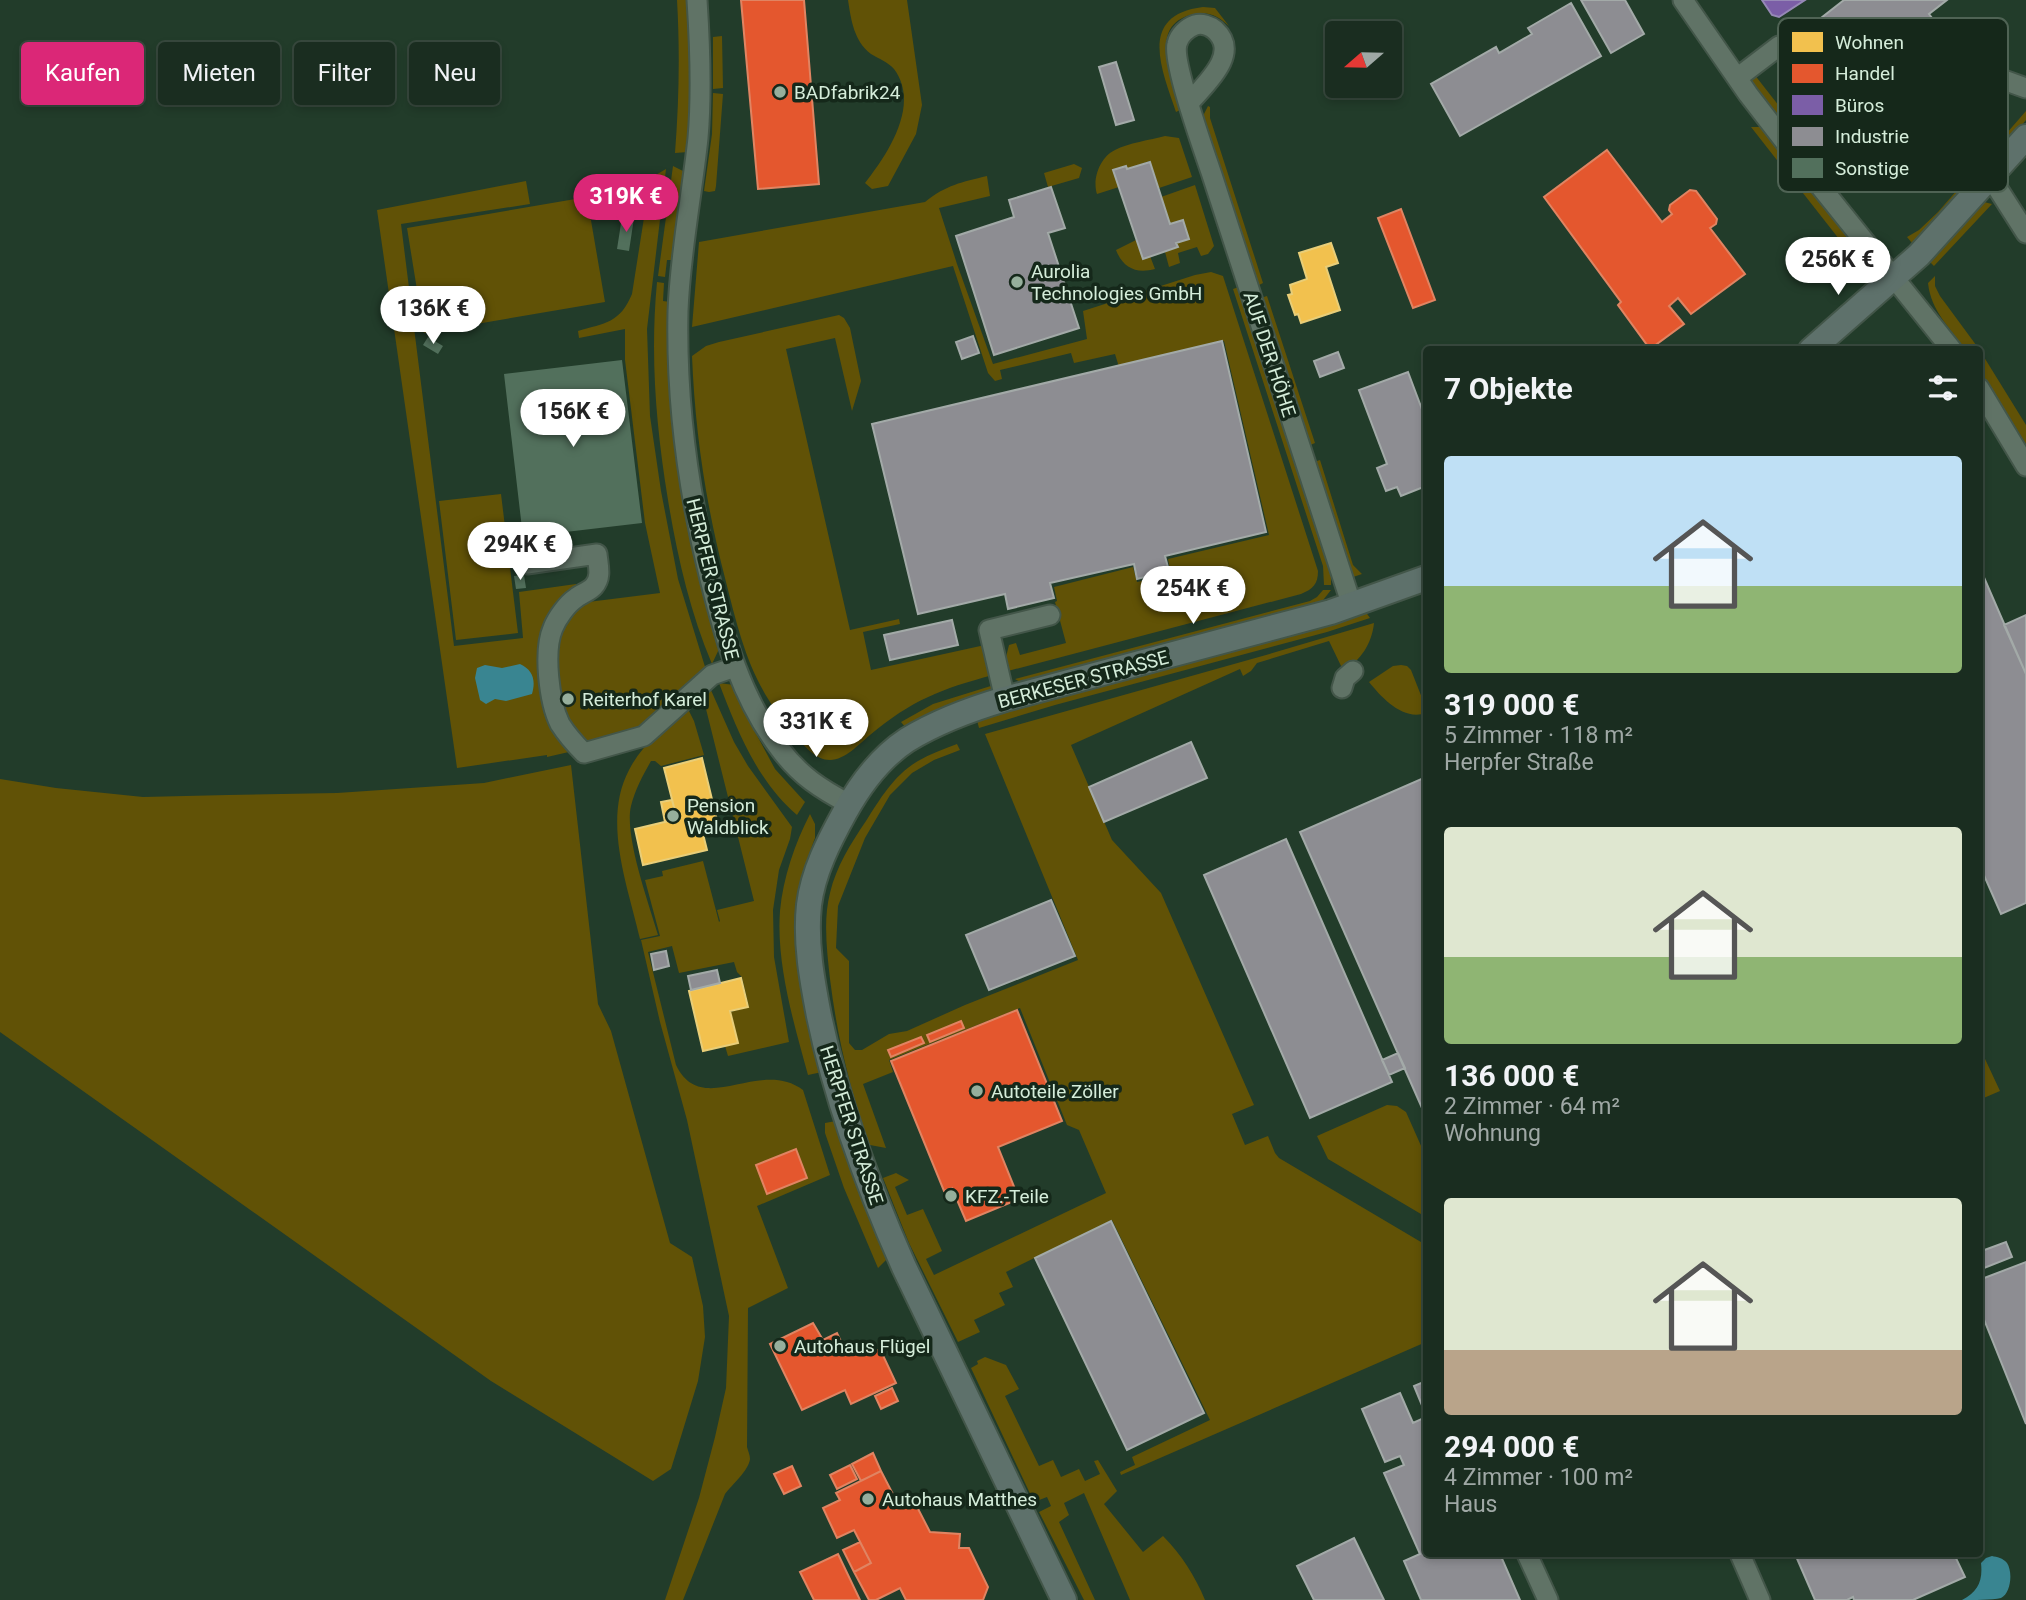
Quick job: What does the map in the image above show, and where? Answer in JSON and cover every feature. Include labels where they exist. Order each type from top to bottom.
[{"type":"main road","points":[[2008,158],[2026,137]]},
{"type":"main road","points":[[1816,346],[1919,255],[1977,192]]},
{"type":"main road","name":"BERKESER STRASSE","points":[[849,804],[875,768],[906,741],[964,712],[1352,606],[1423,579]]},
{"type":"main road","name":"HERPFER STRASSE","points":[[849,804],[830,838],[814,879],[809,905],[810,961],[829,1058],[851,1135],[882,1217],[1064,1600]]},
{"type":"street","name":"HERPFER STRASSE","points":[[697,0],[699,112],[679,299],[679,381],[692,499],[715,598],[735,667],[753,707],[780,749],[797,769],[817,787],[849,804]]},
{"type":"street","points":[[1683,0],[1778,132]]},
{"type":"street","points":[[1737,78],[1778,48]]},
{"type":"street","points":[[2008,82],[2026,88]]},
{"type":"street","name":"AUF DER HÖHE","points":[[1189,102],[1352,606]]},
{"type":"street","points":[[1825,192],[1949,346]]},
{"type":"street","points":[[1999,192],[2026,233]]},
{"type":"street","points":[[1983,395],[2026,466]]},
{"type":"street","points":[[527,564],[597,554],[600,572],[594,586],[573,599],[562,613],[552,628],[549,648],[549,675],[559,720],[567,735],[584,753],[644,736],[712,675],[735,667]]},
{"type":"street","points":[[1005,699],[989,630],[1049,615]]},
{"type":"street","points":[[1342,688],[1345,678],[1353,671]]},
{"type":"street","points":[[1529,1557],[1548,1600]]},
{"type":"street","points":[[1741,1557],[1760,1600]]},
{"type":"shaded area","points":[[677,0],[688,0],[691,94],[688,152],[675,153],[679,76]]},
{"type":"shaded area","points":[[848,0],[907,0],[922,105],[916,134],[888,186],[872,189],[865,183],[883,158],[898,129],[904,98],[894,69],[865,49],[857,36]]},
{"type":"shaded area","points":[[1203,7],[1215,8],[1229,26],[1213,15],[1200,13],[1179,20],[1170,29],[1166,54],[1182,109],[1176,112],[1161,62],[1162,33],[1169,21],[1182,12]]},
{"type":"shaded area","points":[[722,36],[723,88],[713,89],[713,37]]},
{"type":"shaded area","points":[[1754,74],[1778,105],[1778,118],[1748,79]]},
{"type":"shaded area","points":[[713,93],[723,94],[716,186],[715,191],[709,192],[704,191],[712,134]]},
{"type":"shaded area","points":[[1208,106],[1263,283],[1257,286],[1202,118]]},
{"type":"shaded area","points":[[2026,111],[2026,120],[2008,141],[2008,132]]},
{"type":"shaded area","points":[[1751,127],[1763,127],[1778,146],[1778,161]]},
{"type":"shaded area","points":[[1165,136],[1179,138],[1192,177],[1159,188],[1150,161],[1127,169],[1126,166],[1114,170],[1119,187],[1097,194],[1098,169],[1110,153],[1126,145]]},
{"type":"shaded area","points":[[1074,164],[1082,168],[1079,178],[1048,187],[1044,173]]},
{"type":"shaded area","points":[[673,166],[685,172],[675,260],[667,260],[665,277],[658,276]]},
{"type":"shaded area","points":[[666,169],[647,329],[650,416],[678,579],[706,670],[641,729],[595,746],[547,757],[457,768],[377,210],[526,181],[530,204],[401,224],[454,646],[523,638],[519,592],[576,584],[580,603],[660,593],[645,523],[625,360],[625,329],[579,338],[578,331],[611,320],[627,304],[632,294],[649,186],[654,176]]},
{"type":"shaded area","points":[[987,176],[990,196],[939,208],[993,364],[1087,339],[1083,311],[1195,275],[1211,272],[1223,276],[1318,571],[1316,583],[1312,588],[1301,594],[1008,671],[1006,657],[1009,645],[1016,643],[1020,655],[1066,643],[1055,602],[1054,587],[1133,567],[1137,582],[1171,575],[1168,559],[1269,535],[1224,341],[1119,367],[1115,354],[1074,363],[1071,353],[1000,370],[1002,379],[995,381],[988,373],[953,266],[692,327],[699,242],[925,202],[947,188]]},
{"type":"shaded area","points":[[1195,185],[1214,246],[1208,254],[1201,256],[1197,247],[1178,253],[1180,263],[1169,267],[1165,252],[1177,247],[1176,243],[1189,239],[1183,220],[1170,224],[1161,197]]},
{"type":"shaded area","points":[[1802,192],[1814,192],[1859,250],[1856,253],[1858,267],[1853,281],[1850,253]]},
{"type":"shaded area","points":[[1955,192],[1965,192],[1925,235],[1912,243],[1907,237],[1938,212]]},
{"type":"shaded area","points":[[587,197],[605,302],[424,333],[407,228]]},
{"type":"shaded area","points":[[1984,202],[1992,204],[1934,266],[1929,261]]},
{"type":"shaded area","points":[[1136,240],[1143,259],[1150,256],[1155,269],[1136,270],[1122,261],[1116,250]]},
{"type":"shaded area","points":[[1935,276],[1935,286],[1940,296],[1977,346],[1963,346],[1948,327],[1937,311],[1928,283]]},
{"type":"shaded area","points":[[657,282],[664,283],[663,301],[670,302],[674,430],[679,467],[719,649],[712,664],[685,583],[664,472],[654,364]]},
{"type":"shaded area","points":[[1239,287],[1331,568],[1331,585],[1324,585],[1323,566],[1233,289]]},
{"type":"shaded area","points":[[1267,296],[1315,443],[1308,446],[1261,298]]},
{"type":"shaded area","points":[[839,315],[850,328],[861,381],[852,411],[835,338],[786,349],[850,630],[899,619],[900,624],[863,632],[871,670],[985,645],[993,675],[958,685],[914,704],[846,754],[830,760],[811,752],[781,717],[758,681],[743,642],[718,551],[707,496],[692,356],[706,346],[719,342]]},
{"type":"shaded area","points":[[1983,355],[2026,425],[2026,444],[1983,375]]},
{"type":"shaded area","points":[[1320,460],[1353,565],[1362,574],[1353,577],[1314,462]]},
{"type":"shaded area","points":[[501,494],[518,633],[456,640],[439,501]]},
{"type":"shaded area","points":[[1323,590],[1331,590],[1320,604],[1025,685],[1015,679],[1310,601]]},
{"type":"shaded area","points":[[1365,611],[1370,618],[1327,632],[979,728],[977,720]]},
{"type":"shaded area","points":[[1374,623],[1371,638],[1364,651],[1355,662],[1343,670],[1329,641],[1257,663],[1243,676],[1240,669],[1071,745],[1112,840],[1161,893],[1254,1105],[1232,1114],[1245,1145],[1268,1136],[1279,1158],[1423,1243],[1423,1343],[1121,1475],[1120,1472],[1135,1465],[1132,1457],[1210,1420],[1112,1220],[1006,1272],[1013,1287],[999,1293],[1005,1305],[974,1320],[980,1332],[958,1342],[909,1243],[883,1178],[896,1173],[909,1180],[895,1187],[907,1215],[923,1209],[942,1251],[926,1259],[934,1275],[1106,1193],[1079,1130],[1067,1125],[1020,1008],[889,1060],[893,1072],[863,1084],[886,1148],[870,1145],[850,1084],[840,1042],[828,958],[828,903],[840,865],[882,796],[909,767],[957,744],[960,750],[934,760],[912,773],[890,795],[865,838],[838,906],[836,948],[849,961],[849,1043],[855,1050],[862,1050],[889,1034],[907,1031],[1078,960],[985,734]]},
{"type":"shaded area","points":[[1393,666],[1407,666],[1411,670],[1423,700],[1423,714],[1401,711],[1369,682]]},
{"type":"shaded area","points":[[719,683],[734,685],[745,713],[775,769],[805,802],[797,815],[770,787],[759,771]]},
{"type":"shaded area","points":[[994,685],[989,695],[906,728],[901,722],[933,704]]},
{"type":"shaded area","points":[[710,688],[748,766],[792,827],[779,870],[773,910],[774,957],[789,1042],[728,1056],[725,1046],[738,1043],[731,1012],[749,1007],[742,977],[734,962],[679,973],[672,946],[648,952],[676,1065],[687,1080],[701,1087],[716,1088],[768,1080],[786,1082],[803,1090],[830,1175],[757,1206],[788,1288],[748,1308],[747,1447],[750,1459],[743,1473],[725,1494],[683,1600],[665,1600],[699,1498],[715,1437],[726,1388],[729,1316],[687,1120],[641,940],[660,936],[645,880],[663,876],[662,871],[703,861],[719,922],[717,910],[754,901],[703,697]]},
{"type":"shaded area","points":[[687,707],[704,755],[661,766],[651,761],[631,806],[634,852],[658,935],[640,939],[624,876],[617,832],[621,790],[629,770],[641,752]]},
{"type":"shaded area","points":[[571,765],[598,1004],[611,1031],[670,1243],[692,1257],[703,1306],[705,1337],[698,1381],[671,1469],[653,1481],[491,1381],[0,1032],[0,779],[143,797],[337,793],[484,783]]},
{"type":"shaded area","points":[[810,814],[815,824],[815,838],[804,868],[797,903],[796,935],[822,1072],[808,1075],[787,994],[779,931],[787,873]]},
{"type":"shaded area","points":[[1983,1055],[2000,1091],[1983,1098]]},
{"type":"shaded area","points":[[1387,1105],[1397,1106],[1406,1112],[1423,1150],[1423,1215],[1328,1159],[1317,1136]]},
{"type":"shaded area","points":[[836,1121],[889,1257],[878,1268],[844,1188],[825,1133],[825,1123]]},
{"type":"shaded area","points":[[985,1357],[1006,1365],[1019,1389],[1005,1396],[1039,1466],[1053,1460],[1061,1477],[1079,1469],[1085,1481],[1100,1474],[1094,1461],[1098,1460],[1117,1491],[1104,1504],[1143,1552],[1163,1536],[1187,1566],[1205,1600],[1130,1600],[1084,1493],[1064,1503],[1069,1515],[1059,1522],[1095,1600],[1084,1600],[1039,1512],[1051,1506],[1047,1497],[1034,1502],[971,1368]]},
{"type":"water","points":[[520,664],[528,669],[532,676],[532,694],[506,701],[495,699],[486,704],[480,700],[475,678],[477,668],[485,665],[502,668]]},
{"type":"water","points":[[1992,1556],[2004,1560],[2009,1567],[2010,1582],[2007,1592],[2001,1598],[1962,1600],[1976,1590],[1980,1581],[1981,1563]]},
{"type":"building: Wohnen","points":[[1331,243],[1338,263],[1326,267],[1340,310],[1301,323],[1288,295],[1292,294],[1290,285],[1307,279],[1299,253]]},
{"type":"building: Wohnen","points":[[702,758],[717,820],[709,832],[703,834],[707,850],[643,865],[635,829],[677,819],[664,768]]},
{"type":"building: Wohnen","points":[[672,800],[677,819],[665,822],[661,802]]},
{"type":"building: Wohnen","points":[[741,978],[748,1007],[730,1011],[738,1043],[703,1051],[689,991]]},
{"type":"building: Handel","name":"BADfabrik24","points":[[741,0],[804,0],[819,184],[758,189]]},
{"type":"building: Handel","points":[[1607,150],[1662,222],[1672,214],[1670,205],[1690,190],[1696,191],[1717,219],[1716,224],[1710,228],[1745,274],[1691,314],[1678,298],[1669,306],[1684,324],[1654,346],[1648,346],[1618,305],[1621,302],[1544,197]]},
{"type":"building: Handel","points":[[1401,209],[1435,300],[1413,308],[1378,218]]},
{"type":"building: Handel","name":"Autoteile Zöller","points":[[1017,1010],[1062,1121],[998,1147],[1019,1199],[966,1221],[952,1188],[944,1191],[891,1061]]},
{"type":"building: Handel","points":[[961,1021],[964,1028],[930,1042],[927,1035]]},
{"type":"building: Handel","points":[[921,1037],[924,1043],[891,1057],[888,1050]]},
{"type":"building: Handel","points":[[796,1149],[807,1178],[767,1194],[756,1165]]},
{"type":"building: Handel","points":[[813,1323],[823,1340],[837,1333],[846,1352],[860,1345],[881,1351],[896,1383],[851,1404],[845,1390],[802,1410],[770,1344]]},
{"type":"building: Handel","points":[[892,1388],[898,1401],[881,1409],[875,1396]]},
{"type":"building: Handel","points":[[873,1453],[881,1471],[861,1481],[852,1464]]},
{"type":"building: Handel","points":[[850,1465],[857,1479],[837,1489],[830,1475]]},
{"type":"building: Handel","points":[[792,1466],[801,1486],[784,1494],[774,1474]]},
{"type":"building: Handel","points":[[881,1471],[898,1504],[912,1497],[930,1532],[960,1534],[959,1548],[969,1548],[988,1587],[983,1600],[906,1600],[900,1588],[876,1600],[869,1600],[854,1572],[871,1563],[854,1530],[837,1538],[823,1508],[840,1500],[836,1493]]},
{"type":"building: Handel","points":[[860,1542],[871,1563],[854,1572],[843,1550]]},
{"type":"building: Handel","points":[[838,1554],[860,1600],[814,1600],[800,1572]]},
{"type":"building: Büros","points":[[1762,0],[1805,0],[1779,17],[1772,15]]},
{"type":"building: Industrie","points":[[1581,0],[1625,0],[1644,34],[1611,53]]},
{"type":"building: Industrie","points":[[1844,0],[1947,0],[1929,14],[1932,18],[1821,18]]},
{"type":"building: Industrie","points":[[1571,3],[1601,56],[1460,136],[1431,84],[1496,47],[1499,53],[1532,34],[1528,28]]},
{"type":"building: Industrie","points":[[1116,62],[1134,120],[1116,125],[1099,67]]},
{"type":"building: Industrie","points":[[1150,162],[1170,224],[1183,220],[1189,239],[1176,243],[1178,247],[1143,259],[1113,170]]},
{"type":"building: Industrie","name":"Aurolia Technologies GmbH","points":[[1051,187],[1065,228],[1048,233],[1079,328],[994,355],[956,236],[1014,217],[1009,200]]},
{"type":"building: Industrie","points":[[973,336],[979,353],[962,359],[956,342]]},
{"type":"building: Industrie","points":[[1222,341],[1266,532],[1165,556],[1169,571],[1137,579],[1134,564],[1050,583],[1054,598],[1008,609],[1005,594],[918,614],[872,424]]},
{"type":"building: Industrie","points":[[1338,352],[1344,368],[1320,377],[1314,361]]},
{"type":"building: Industrie","points":[[1408,372],[1423,412],[1423,487],[1401,496],[1397,487],[1386,491],[1377,468],[1387,464],[1359,390]]},
{"type":"building: Industrie","points":[[1983,575],[2026,674],[2026,903],[2001,914],[1983,873]]},
{"type":"building: Industrie","points":[[2026,615],[2026,674],[2004,625]]},
{"type":"building: Industrie","points":[[952,620],[958,645],[890,660],[884,635]]},
{"type":"building: Industrie","points":[[1191,742],[1207,778],[1104,822],[1089,787]]},
{"type":"building: Industrie","points":[[1423,778],[1423,1110],[1300,832]]},
{"type":"building: Industrie","points":[[1286,839],[1392,1082],[1310,1118],[1204,875]]},
{"type":"building: Industrie","points":[[1051,900],[1075,956],[989,990],[966,935]]},
{"type":"building: Industrie","points":[[666,951],[669,966],[654,970],[651,954]]},
{"type":"building: Industrie","points":[[717,970],[720,983],[691,990],[688,976]]},
{"type":"building: Industrie","points":[[1398,1053],[1405,1068],[1389,1075],[1382,1060]]},
{"type":"building: Industrie","points":[[1111,1221],[1204,1413],[1127,1450],[1035,1258]]},
{"type":"building: Industrie","points":[[2006,1242],[2012,1257],[1983,1268],[1983,1251]]},
{"type":"building: Industrie","points":[[2026,1262],[2026,1424],[1983,1317],[1983,1278]]},
{"type":"building: Industrie","points":[[1423,1382],[1423,1408],[1414,1386]]},
{"type":"building: Industrie","points":[[1400,1393],[1413,1423],[1423,1418],[1423,1557],[1501,1557],[1520,1600],[1421,1600],[1404,1561],[1420,1554],[1384,1473],[1404,1465],[1400,1456],[1385,1462],[1362,1409]]},
{"type":"building: Industrie","points":[[1354,1538],[1384,1600],[1314,1600],[1297,1566]]},
{"type":"building: Industrie","points":[[1796,1557],[1955,1557],[1965,1577],[1913,1600],[1854,1600],[1853,1597],[1847,1600],[1815,1600]]},
{"type":"building: Sonstige","points":[[627,176],[634,210],[608,215],[601,180]]},
{"type":"building: Sonstige","points":[[622,217],[634,218],[629,251],[617,249]]},
{"type":"building: Sonstige","points":[[428,337],[443,346],[438,354],[423,345]]},
{"type":"building: Sonstige","points":[[622,360],[642,523],[523,537],[504,374]]},
{"type":"building: Sonstige","points":[[524,575],[526,588],[516,589],[514,576]]},
{"type":"place","name":"BADfabrik24","points":[[780,92]]},
{"type":"place","name":"Aurolia Technologies GmbH","points":[[1017,282]]},
{"type":"place","name":"Reiterhof Karel","points":[[568,699]]},
{"type":"place","name":"Pension Waldblick","points":[[673,816]]},
{"type":"place","name":"Autoteile Zöller","points":[[977,1091]]},
{"type":"place","name":"KFZ.-Teile","points":[[951,1196]]},
{"type":"place","name":"Autohaus Flügel","points":[[780,1346]]},
{"type":"place","name":"Autohaus Matthes","points":[[868,1499]]}]
